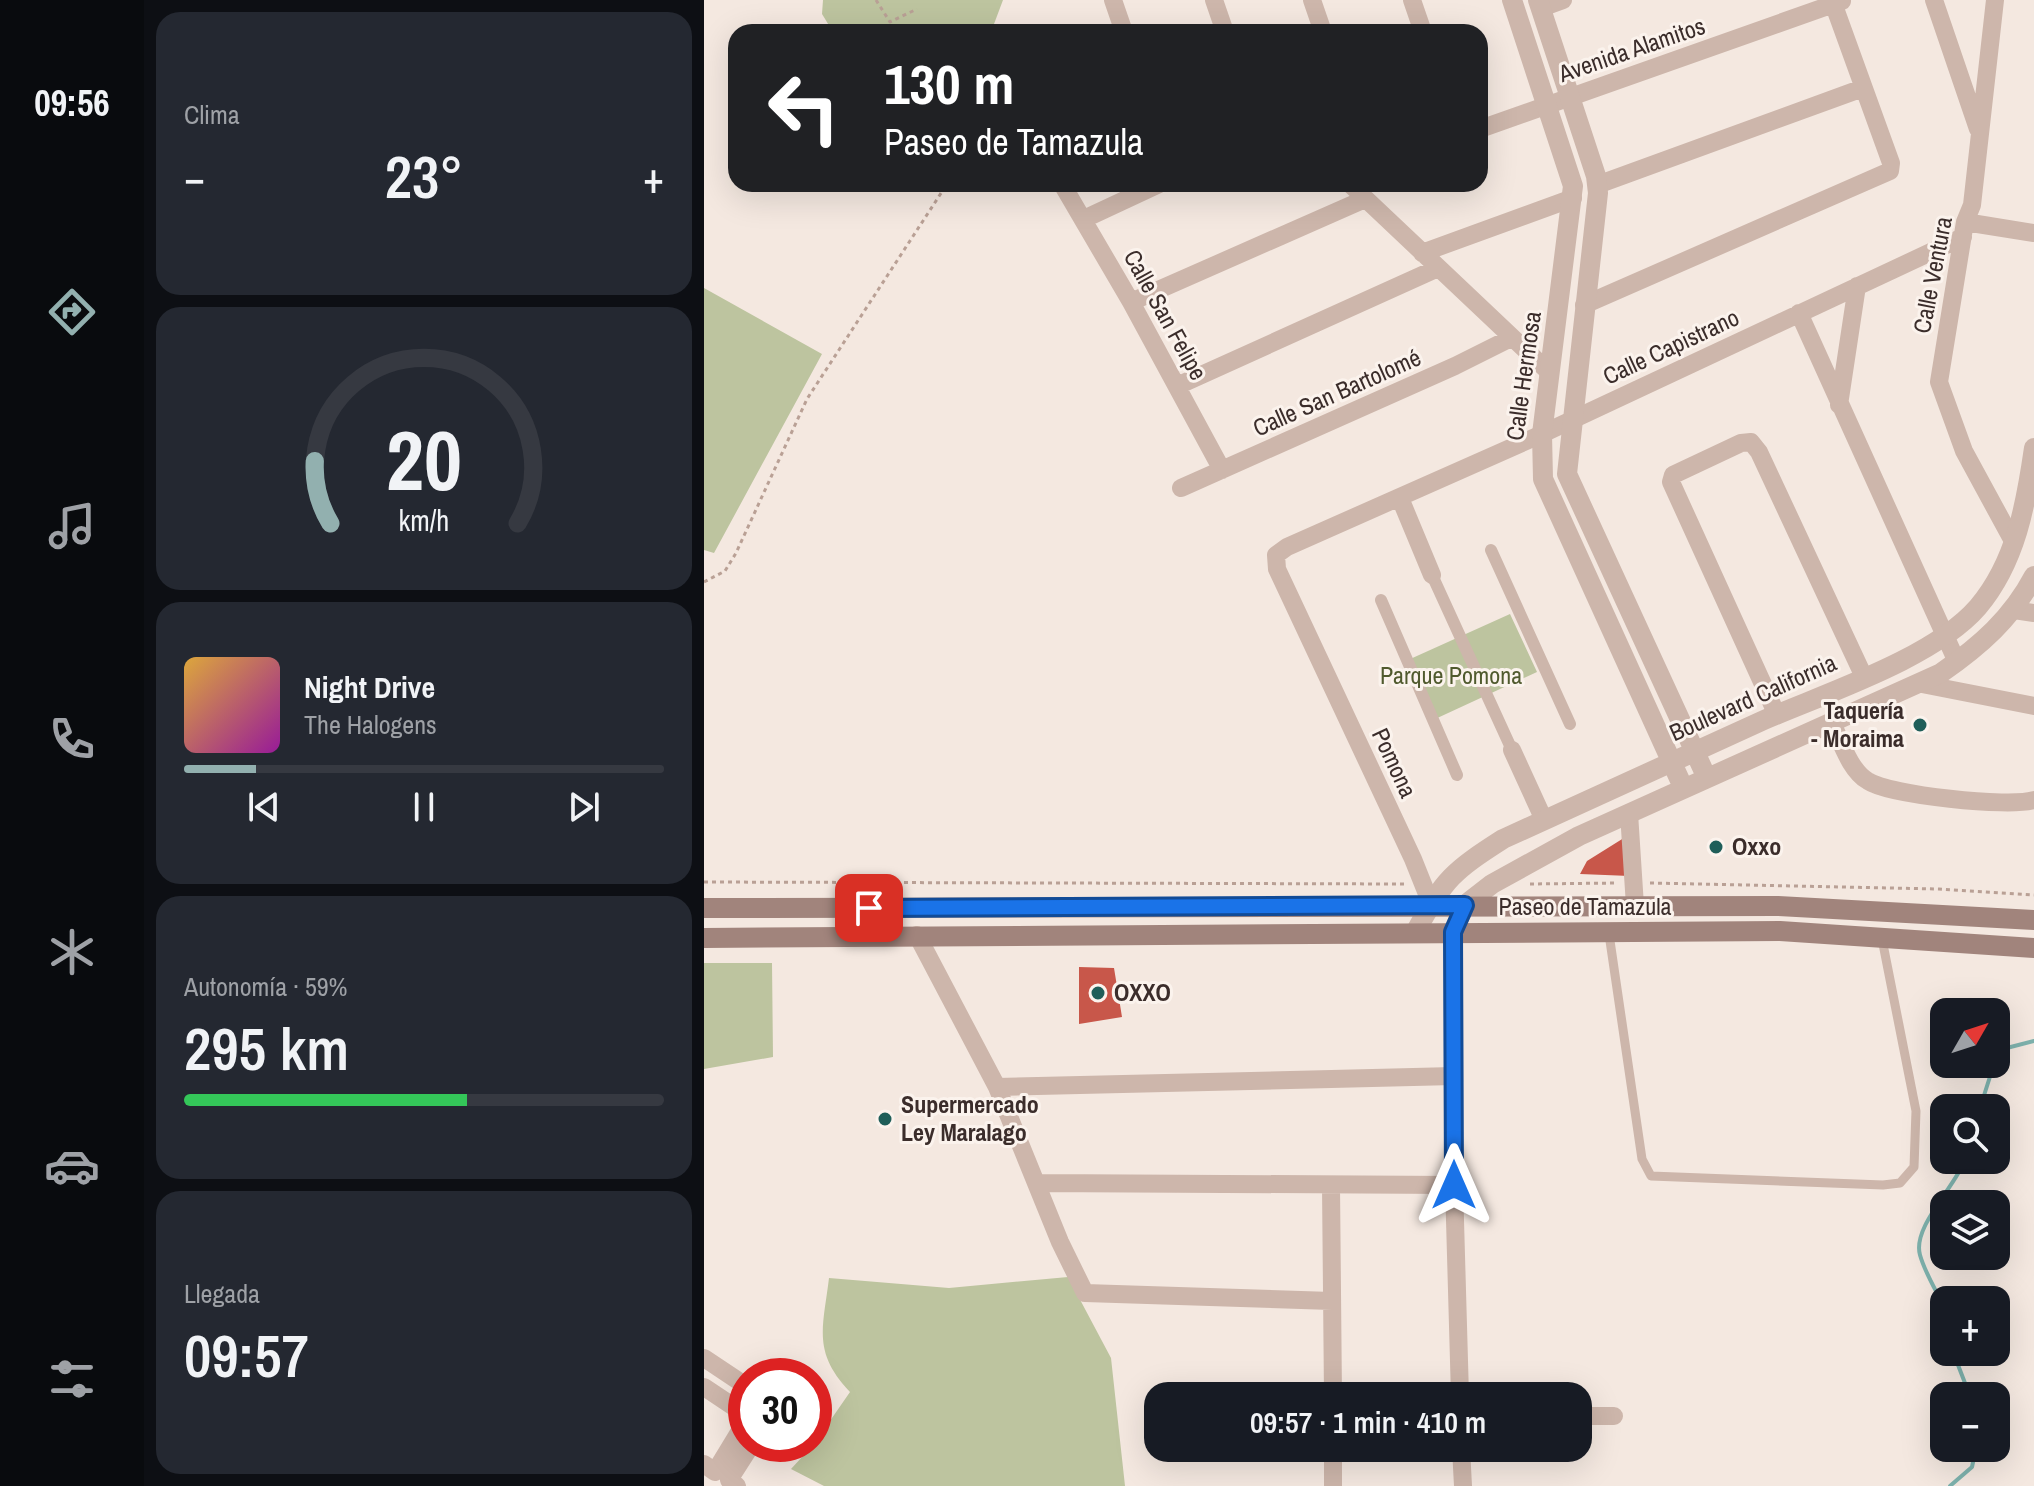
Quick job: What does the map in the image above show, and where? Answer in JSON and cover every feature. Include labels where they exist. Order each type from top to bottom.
[{"type":"main road","name":"Paseo de Tamazula","points":[[704,908],[991,909],[1431,904],[1793,906],[2024,920]]},
{"type":"main road","points":[[991,909],[992,935]]},
{"type":"main road","name":"Paseo de Tamazula","points":[[704,938],[1780,931],[2034,948]]},
{"type":"street","points":[[1113,0],[1121,24]]},
{"type":"street","points":[[1214,0],[1222,24]]},
{"type":"street","points":[[1312,0],[1320,24]]},
{"type":"street","points":[[1412,0],[1420,24]]},
{"type":"street","name":"Calle Hermosa","points":[[1512,0],[1570,174],[1573,198],[1540,456],[1548,492],[1683,787]]},
{"type":"street","points":[[1539,4],[1563,0]]},
{"type":"street","points":[[1934,0],[1978,129]]},
{"type":"street","name":"Calle Ventura","points":[[1995,0],[1978,129],[1972,205],[1964,229],[1939,382],[1946,408],[1970,465],[2014,543]]},
{"type":"street","points":[[1584,305],[1885,175],[1891,163],[1863,88],[1837,1]]},
{"type":"street","name":"Avenida Alamitos","points":[[1488,126],[1837,1]]},
{"type":"street","name":"Calle Hermosa","points":[[1539,4],[1597,185],[1567,455],[1574,492],[1706,776]]},
{"type":"street","points":[[1597,185],[1863,88]]},
{"type":"street","name":"Calle San Felipe","points":[[1067,192],[1222,470]]},
{"type":"street","points":[[1084,219],[1142,192]]},
{"type":"street","points":[[1358,192],[1550,373]]},
{"type":"street","points":[[1422,253],[1573,198]]},
{"type":"street","points":[[1131,302],[1365,199]]},
{"type":"street","points":[[1964,229],[2034,233]]},
{"type":"street","name":"Calle Capistrano","points":[[1276,555],[1287,547],[1542,434],[1857,286],[1964,229]]},
{"type":"street","points":[[1177,386],[1438,268]]},
{"type":"street","points":[[1839,405],[1857,286]]},
{"type":"street","points":[[1799,313],[1957,662]]},
{"type":"street","name":"Calle San Bartolomé","points":[[1181,488],[1511,338]]},
{"type":"street","points":[[1777,715],[1672,486],[1671,478],[1741,443],[1751,442],[1759,452],[1864,677]]},
{"type":"street","name":"Boulevard California","points":[[1416,931],[1442,884],[1467,862],[1544,820],[1864,677],[1944,637],[1962,623],[1991,590],[2014,543],[2034,448]]},
{"type":"street","points":[[1400,498],[1544,820]]},
{"type":"street","points":[[1491,550],[1570,724]]},
{"type":"street","name":"Pomona","points":[[1276,555],[1277,569],[1431,904]]},
{"type":"street","points":[[1460,1382],[1454,1185],[1453,932],[1465,905],[1492,884],[1629,813],[1706,776],[1922,684],[2024,612],[2034,576]]},
{"type":"street","points":[[1381,600],[1457,775]]},
{"type":"street","points":[[1922,684],[2034,706]]},
{"type":"street","points":[[1832,723],[1860,775],[1880,787],[2005,805],[2034,800]]},
{"type":"street","points":[[1629,813],[1635,906]]},
{"type":"street","points":[[917,935],[997,1087],[1085,1293],[1332,1301]]},
{"type":"street","points":[[997,1087],[1454,1076]]},
{"type":"street","points":[[1036,1183],[1454,1185]]},
{"type":"street","points":[[1331,1186],[1333,1382]]},
{"type":"street","points":[[704,1358],[728,1374]]},
{"type":"street","points":[[704,1387],[728,1405]]},
{"type":"street","points":[[1592,1416],[1614,1416]]},
{"type":"street","points":[[1333,1462],[1333,1486]]},
{"type":"street","points":[[1462,1462],[1463,1486]]},
{"type":"lane","points":[[1609,934],[1642,1159],[1651,1176],[1883,1185],[1900,1183],[1914,1167],[1916,1111],[1882,936]]},
{"type":"path","points":[[876,0],[890,22],[917,9]]},
{"type":"path","points":[[704,582],[725,571],[736,553],[807,399],[942,192]]},
{"type":"path","points":[[704,882],[1422,884]]},
{"type":"path","points":[[1523,884],[1939,889],[2034,895]]},
{"type":"green space","points":[[823,0],[1003,0],[994,24],[828,24],[822,14]]},
{"type":"green space","points":[[704,288],[822,354],[714,553],[704,550]]},
{"type":"green space","name":"Parque Pomona","points":[[1510,614],[1537,672],[1433,720],[1408,660]]},
{"type":"green space","points":[[704,963],[772,963],[773,1057],[704,1069]]},
{"type":"green space","points":[[1068,1277],[1111,1358],[1125,1486],[824,1486],[791,1469],[797,1462],[832,1462],[832,1418],[850,1392],[832,1368],[832,1358],[828,1358],[825,1352],[823,1325],[829,1278],[949,1288]]},
{"type":"building","points":[[1627,836],[1630,876],[1580,874],[1587,861]]},
{"type":"building","name":"OXXO","points":[[1079,967],[1114,968],[1122,1017],[1079,1024]]},
{"type":"waterway","points":[[2010,1047],[2034,1041]]},
{"type":"waterway","points":[[1984,1094],[1990,1078]]},
{"type":"waterway","points":[[1934,1286],[1920,1255],[1919,1244],[1928,1220],[1958,1174]]},
{"type":"waterway","points":[[1958,1366],[1965,1382]]},
{"type":"waterway","points":[[1950,1486],[1972,1467],[1973,1462]]},
{"type":"place","name":"Taquería - Moraima","points":[[1920,725]]},
{"type":"place","name":"Oxxo","points":[[1716,847]]},
{"type":"place","name":"OXXO","points":[[1098,993]]},
{"type":"place","name":"Supermercado Ley Maralago","points":[[885,1119]]},
{"type":"route","points":[[869,908],[1465,905],[1453,932],[1454,1185]]}]
